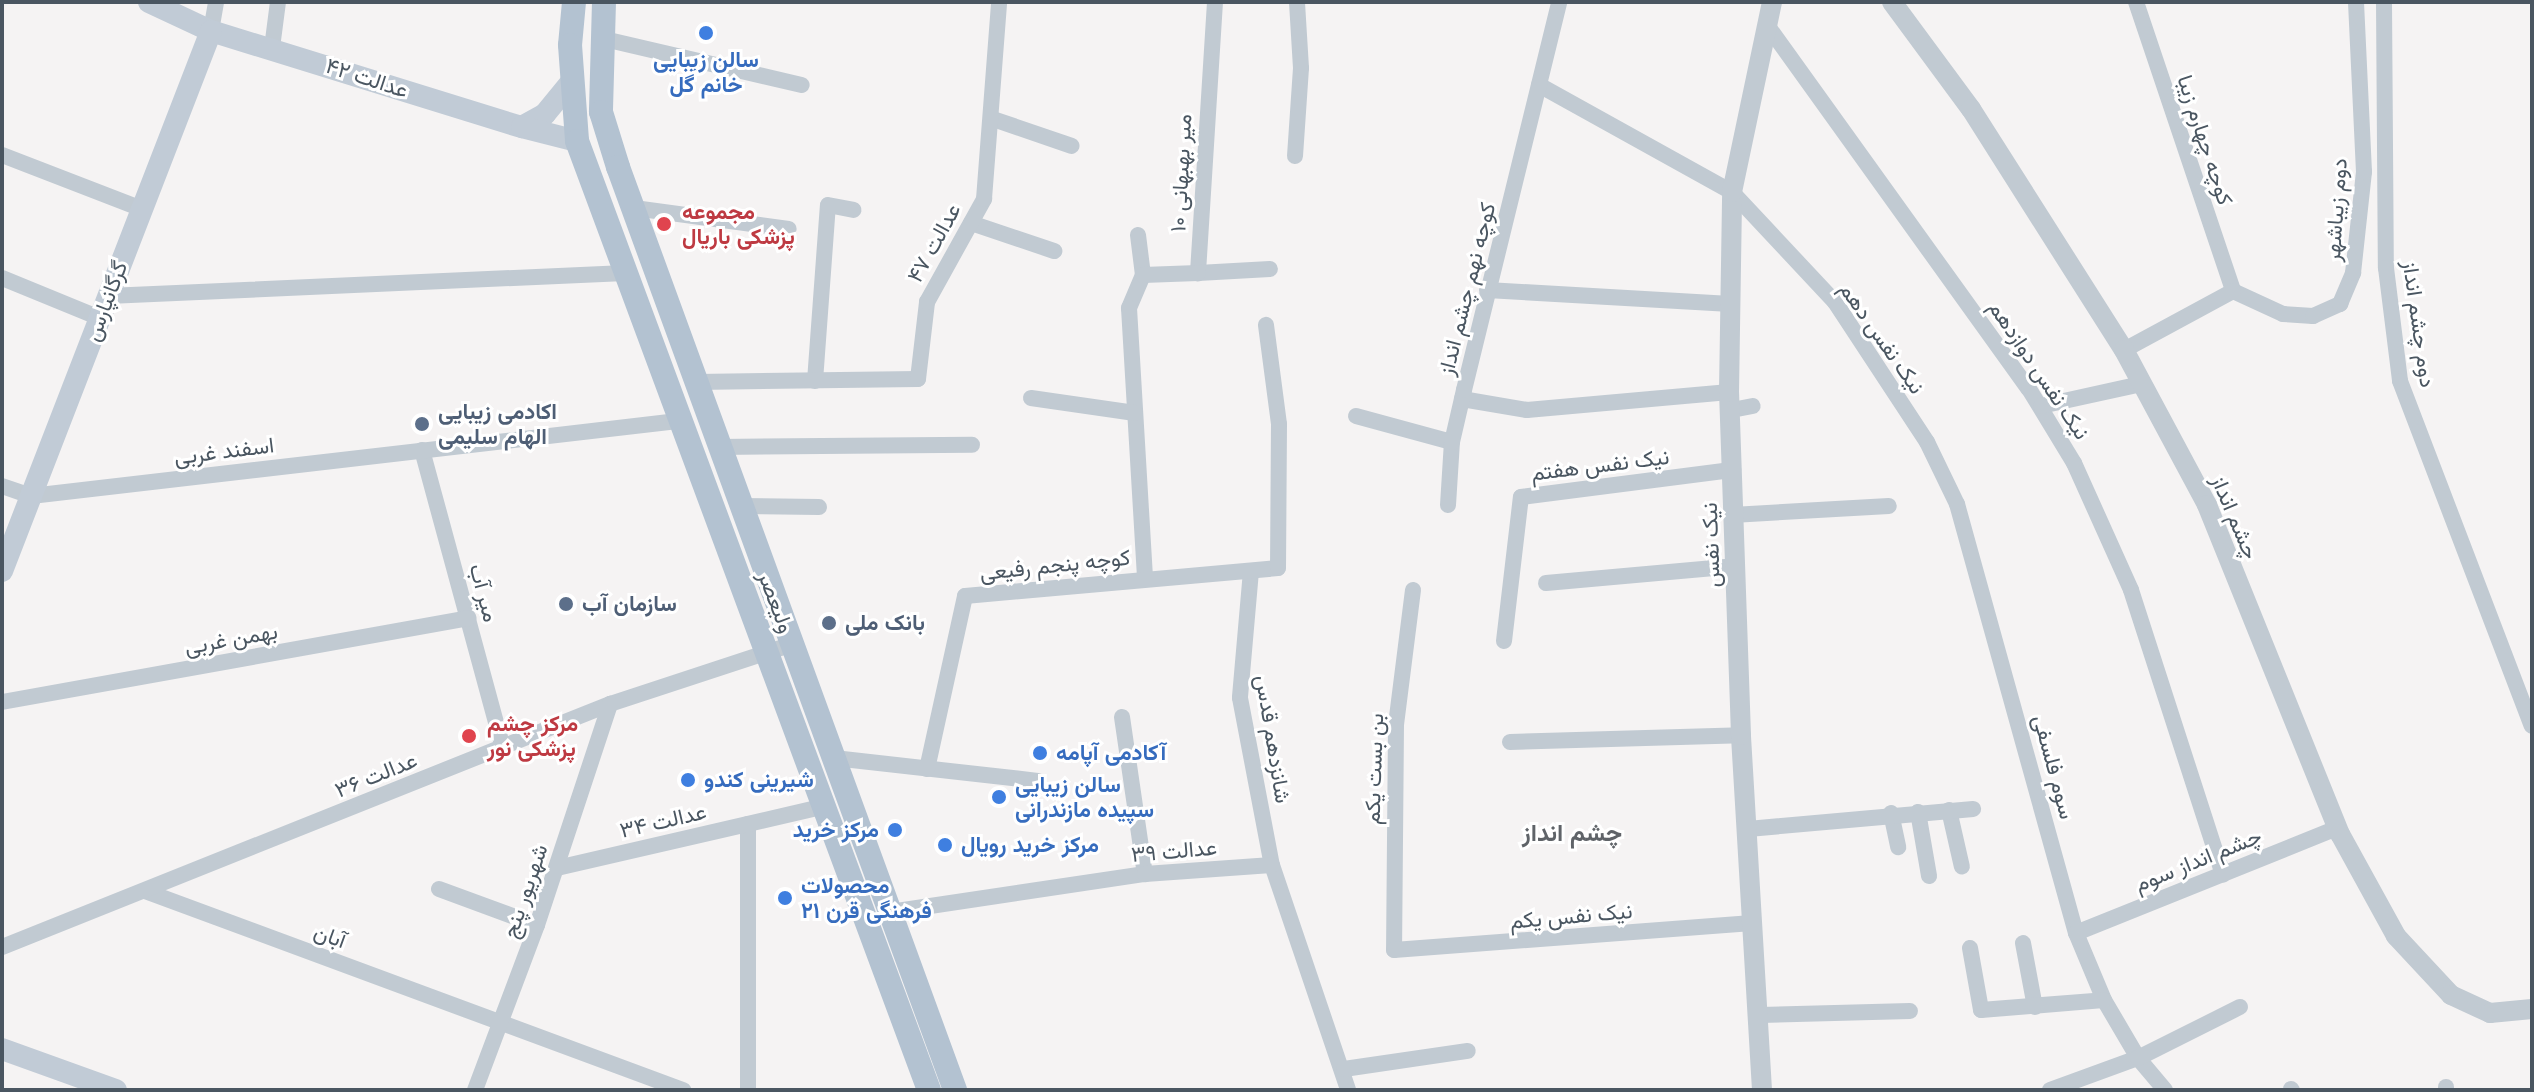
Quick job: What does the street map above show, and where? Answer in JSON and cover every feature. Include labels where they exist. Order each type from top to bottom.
[{"type":"main road","name":"عدالت ۴۲","points":[[149,2],[211,31],[522,127],[577,141]]},
{"type":"main road","name":"ولیعصر","points":[[574,2],[572,81],[577,141],[678,421],[780,648],[834,758],[955,1090]]},
{"type":"main road","name":"ولیعصر","points":[[604,2],[600,38],[601,112],[739,506],[826,806],[929,1090]]},
{"type":"main road","name":"گرگانپارس","points":[[2,571],[211,31]]},
{"type":"main road","points":[[522,127],[545,114],[572,81]]},
{"type":"main road","points":[[2,1049],[116,1090]]},
{"type":"street","points":[[211,31],[216,2]]},
{"type":"street","points":[[272,48],[278,2]]},
{"type":"street","name":"عدالت ۴۷","points":[[696,382],[918,379],[927,302],[984,199],[993,119],[999,2]]},
{"type":"street","name":"۱۰ میر بهبهانی","points":[[1198,273],[1215,2]]},
{"type":"street","points":[[1295,156],[1301,68],[1297,2]]},
{"type":"street","name":"کوچه نهم چشم انداز","points":[[1448,505],[1452,442],[1559,2]]},
{"type":"street","name":"نیک نفس","points":[[1762,1090],[1760,1015],[1741,735],[1732,515],[1732,192],[1772,2]]},
{"type":"street","name":"چشم انداز","points":[[1892,2],[1971,109],[2124,350],[2207,505],[2337,828],[2396,936],[2451,995],[2490,1013],[2532,1009]]},
{"type":"street","name":"کوچه چهارم زیبا","points":[[2136,2],[2233,291]]},
{"type":"street","name":"دوم زیباشهر","points":[[2233,291],[2283,314],[2313,316],[2340,304],[2353,273],[2364,172],[2356,2]]},
{"type":"street","name":"دوم چشم انداز","points":[[2384,2],[2386,268],[2400,381],[2532,726]]},
{"type":"street","name":"نیک نفس دوازدهم","points":[[1767,25],[2041,406],[2074,463],[2131,590],[2223,874]]},
{"type":"street","points":[[600,38],[802,85]]},
{"type":"street","name":"نیک نفس دهم","points":[[1539,85],[1732,192],[1835,302],[1927,442]]},
{"type":"street","points":[[993,119],[1072,146]]},
{"type":"street","points":[[2,155],[142,209]]},
{"type":"street","points":[[815,381],[828,205],[854,210]]},
{"type":"street","points":[[634,208],[789,229]]},
{"type":"street","points":[[971,223],[1054,251]]},
{"type":"street","points":[[1138,235],[1143,275],[1129,308],[1145,578]]},
{"type":"street","points":[[1143,275],[1270,269]]},
{"type":"street","points":[[108,296],[625,273]]},
{"type":"street","points":[[2,278],[100,318]]},
{"type":"street","points":[[1487,290],[1731,304]]},
{"type":"street","points":[[2124,350],[2233,291]]},
{"type":"street","name":"کوچه پنجم رفیعی","points":[[927,769],[965,596],[1278,568],[1279,424],[1266,325]]},
{"type":"street","points":[[2041,406],[2141,384]]},
{"type":"street","points":[[1031,398],[1135,413]]},
{"type":"street","points":[[1462,399],[1527,410],[1731,401],[1753,406]]},
{"type":"street","points":[[1356,416],[1452,442]]},
{"type":"street","name":"اسفند غربی","points":[[31,496],[678,421]]},
{"type":"street","name":"سوم فلسفی","points":[[1927,442],[1957,504],[2076,933],[2104,1000],[2138,1058],[2165,1090]]},
{"type":"street","points":[[718,447],[972,445]]},
{"type":"street","name":"میر آب","points":[[422,450],[503,748]]},
{"type":"street","name":"نیک نفس هفتم","points":[[1504,641],[1521,497],[1733,470]]},
{"type":"street","points":[[2,486],[31,496]]},
{"type":"street","points":[[739,506],[819,507]]},
{"type":"street","points":[[1732,515],[1889,506]]},
{"type":"street","points":[[1546,583],[1736,566]]},
{"type":"street","name":"شانزدهم قدس","points":[[1251,571],[1240,698],[1272,865],[1344,1069],[1348,1090]]},
{"type":"street","name":"بن بست یکم","points":[[1394,950],[1396,725],[1413,590]]},
{"type":"street","name":"بهمن غربی","points":[[2,702],[468,618]]},
{"type":"street","name":"عدالت ۳۶","points":[[2,947],[610,704],[780,648]]},
{"type":"street","name":"شهریور پنج","points":[[475,1090],[557,868],[610,704]]},
{"type":"street","points":[[1122,717],[1145,874]]},
{"type":"street","points":[[1510,742],[1741,735]]},
{"type":"street","points":[[834,758],[1038,781]]},
{"type":"street","name":"عدالت ۳۴","points":[[557,868],[826,806]]},
{"type":"street","points":[[1748,829],[1891,813],[1973,809]]},
{"type":"street","points":[[1949,810],[1962,867]]},
{"type":"street","points":[[1918,812],[1929,876]]},
{"type":"street","points":[[1891,813],[1898,847]]},
{"type":"street","points":[[748,824],[748,1090]]},
{"type":"street","name":"چشم انداز سوم","points":[[2076,933],[2337,828]]},
{"type":"street","name":"عدالت ۳۹","points":[[890,912],[1145,874],[1272,865]]},
{"type":"street","points":[[439,889],[537,925]]},
{"type":"street","name":"آبان","points":[[145,891],[683,1090]]},
{"type":"street","name":"نیک نفس یکم","points":[[1394,950],[1752,923]]},
{"type":"street","points":[[2023,943],[2035,1007]]},
{"type":"street","points":[[1970,948],[1981,1010],[2104,1000]]},
{"type":"street","points":[[2050,1090],[2138,1058],[2240,1007]]},
{"type":"street","points":[[1760,1015],[1910,1011]]},
{"type":"street","points":[[1344,1069],[1468,1051]]},
{"type":"place","name":"سالن زیبایی خانم گل","points":[[706,33]]},
{"type":"place","name":"مجموعه پزشکی باریال","points":[[664,224]]},
{"type":"place","name":"اکادمی زیبایی الهام سلیمی","points":[[422,424]]},
{"type":"place","name":"سازمان آب","points":[[566,604]]},
{"type":"place","name":"بانک ملی","points":[[829,623]]},
{"type":"place","name":"مرکز چشم پزشکی نور","points":[[469,736]]},
{"type":"place","name":"آکادمی آپامه","points":[[1040,753]]},
{"type":"place","name":"شیرینی کندو","points":[[688,780]]},
{"type":"place","name":"سالن زیبایی سپیده مازندرانی","points":[[999,797]]},
{"type":"place","name":"مرکز خرید","points":[[895,830]]},
{"type":"place","name":"مرکز خرید رویال","points":[[945,845]]},
{"type":"place","name":"محصولات فرهنگی قرن ۲۱","points":[[785,898]]},
{"type":"district","name":"چشم انداز","points":[[1572,833]]}]
